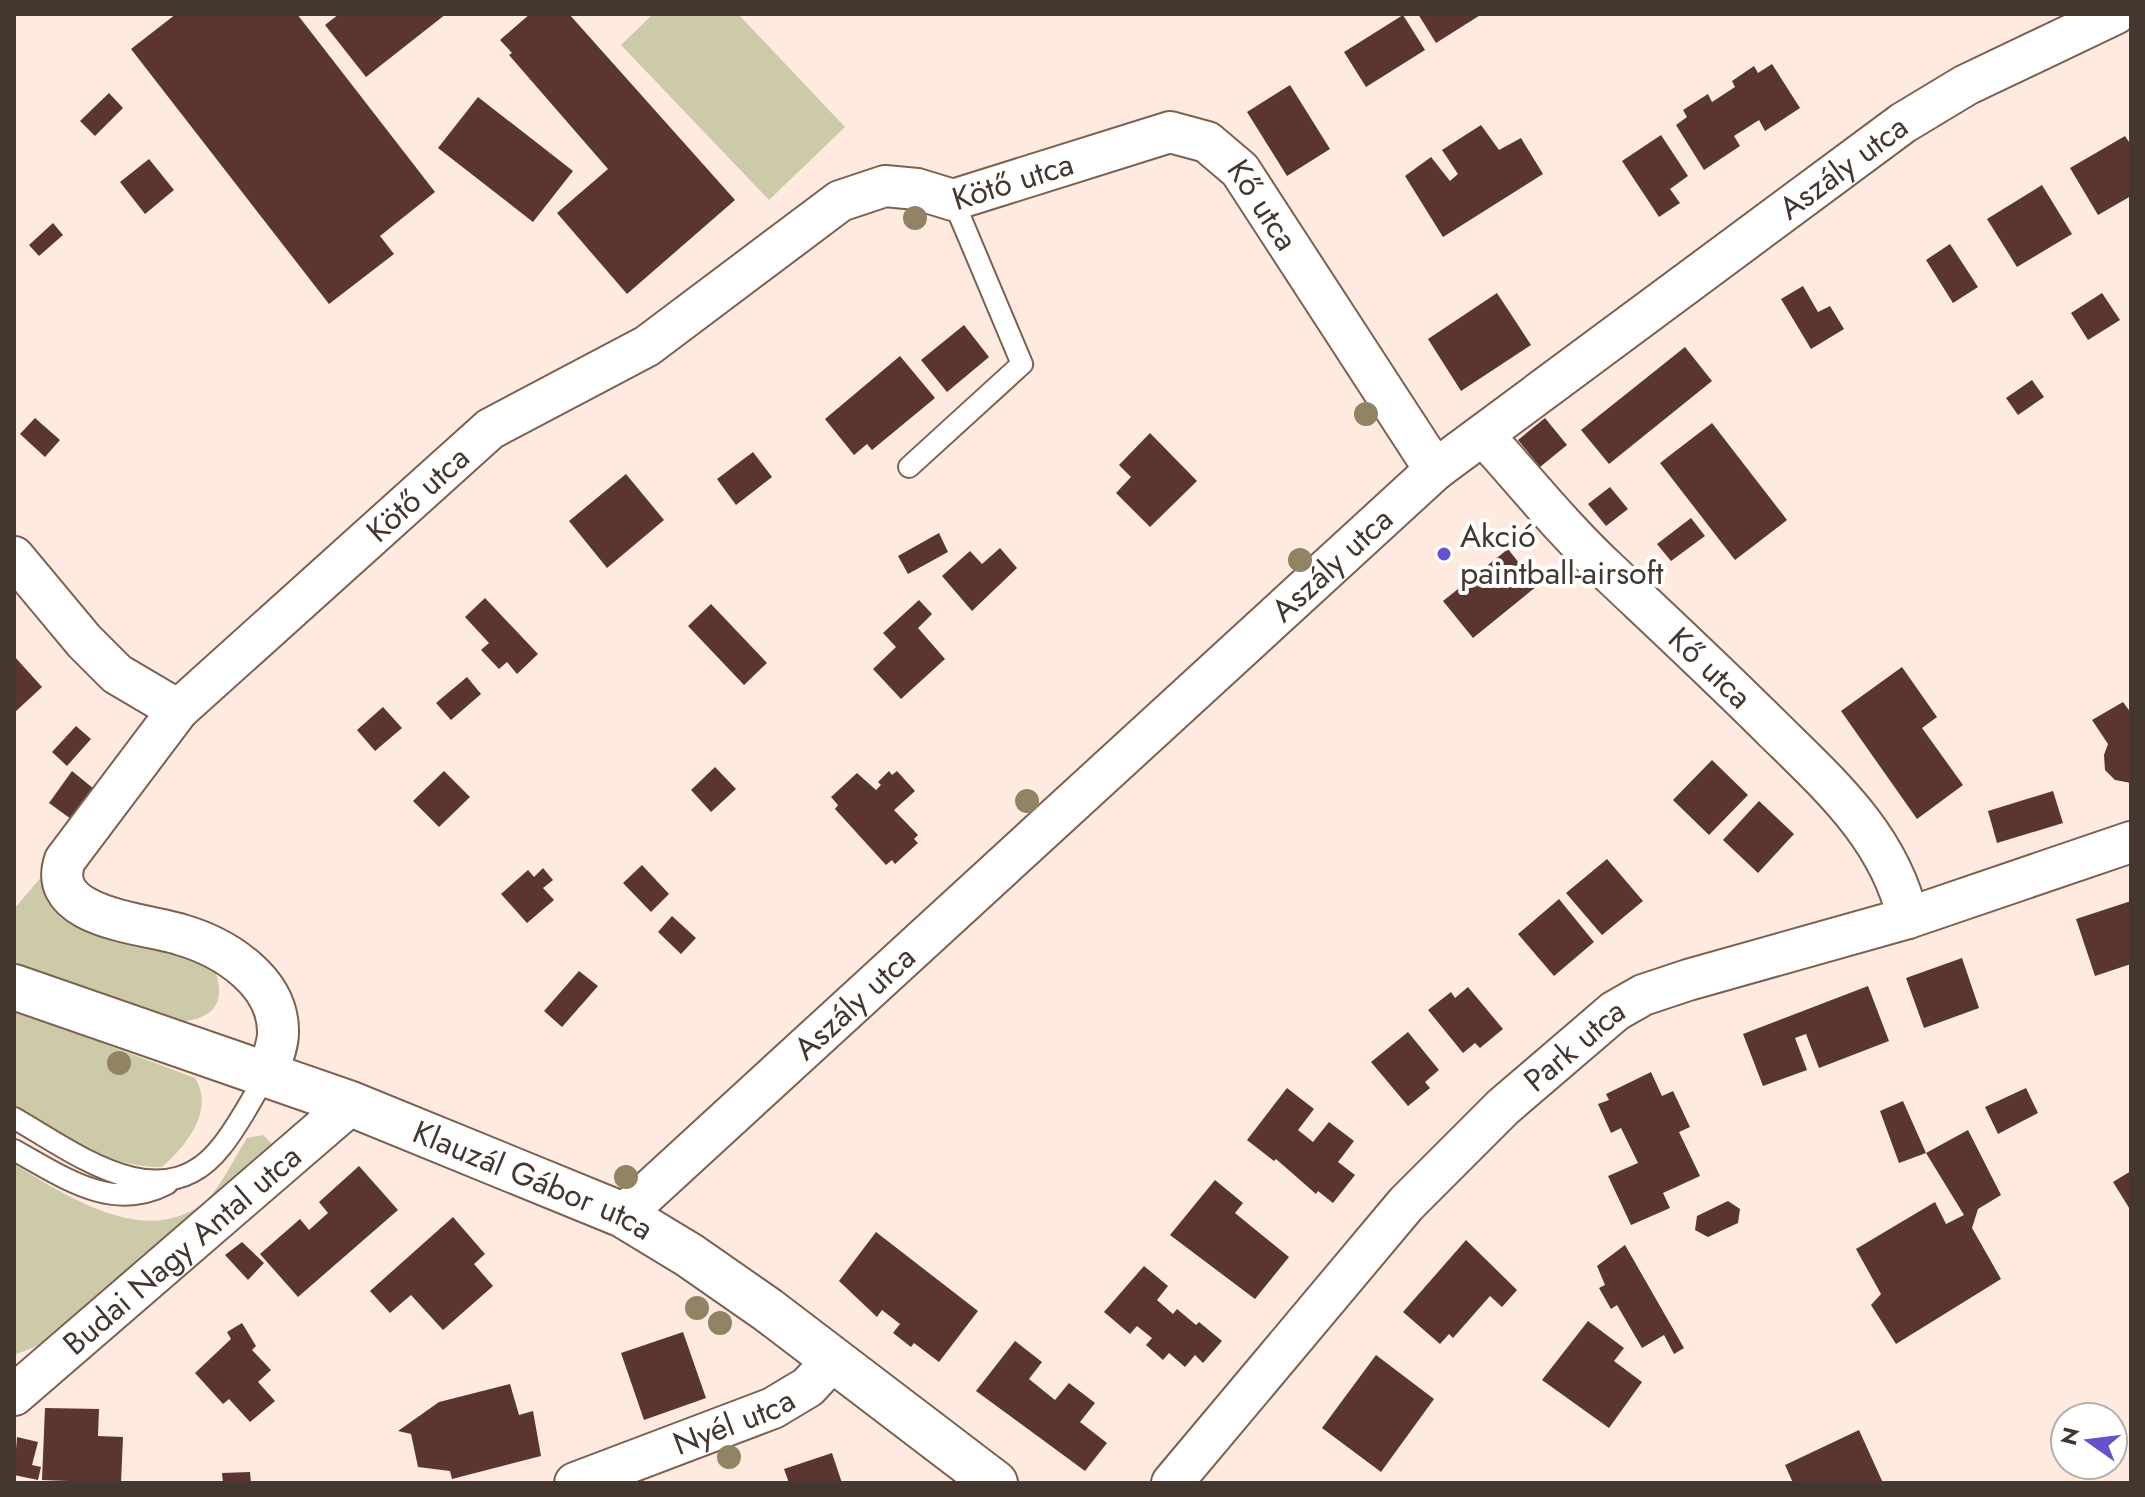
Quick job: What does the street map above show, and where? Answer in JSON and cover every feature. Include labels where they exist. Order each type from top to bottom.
[{"type":"street","name":"Aszály utca","points":[[623,1215],[1435,470],[1903,123],[1966,85],[2115,14]]},
{"type":"street","name":"Kő utca","points":[[1170,132],[1207,142],[1240,170],[1435,470]]},
{"type":"street","name":"Kötő utca","points":[[267,1074],[278,1035],[275,1007],[258,981],[237,962],[210,945],[85,907],[67,893],[62,884],[65,860],[178,710],[490,429],[647,346],[840,201],[885,186],[917,189],[953,200],[1170,132]]},
{"type":"street","name":"Kő utca","points":[[1484,436],[1605,568],[1672,628],[1856,811],[1886,856],[1902,892],[1908,918]]},
{"type":"street","points":[[14,557],[84,641],[117,674],[178,710]]},
{"type":"street","name":"Park utca","points":[[1172,1483],[1406,1204],[1503,1107],[1615,1011],[1643,995],[1688,980],[1908,918],[2131,842]]},
{"type":"street","name":"Klauzál Gábor utca","points":[[14,987],[351,1104],[623,1215],[689,1255],[834,1359],[995,1483]]},
{"type":"street","name":"Budai Nagy Antal utca","points":[[14,1395],[351,1104]]},
{"type":"street","name":"Nyél utca","points":[[575,1483],[773,1408],[808,1387],[834,1359]]},
{"type":"lane","points":[[909,467],[1022,364],[953,200]]},
{"type":"lane","points":[[14,1150],[81,1187],[113,1197],[147,1195],[197,1170],[221,1148],[267,1074]]},
{"type":"lane","points":[[14,1118],[107,1171],[154,1183],[174,1181]]},
{"type":"shaded area","points":[[653,14],[738,14],[845,127],[769,200],[621,45]]},
{"type":"shaded area","points":[[43,875],[209,957],[219,986],[215,1006],[199,1018],[169,1022],[14,965],[14,909]]},
{"type":"shaded area","points":[[14,1010],[195,1078],[202,1102],[189,1138],[162,1167],[141,1166],[85,1147],[14,1105]]},
{"type":"shaded area","points":[[263,1135],[275,1147],[58,1338],[14,1355],[14,1164],[57,1190],[105,1212],[130,1219],[155,1221],[179,1216],[202,1204],[221,1182],[247,1138]]},
{"type":"building","points":[[176,14],[297,14],[435,192],[380,236],[394,254],[329,304],[131,49]]},
{"type":"building","points":[[339,14],[446,14],[366,77],[325,25]]},
{"type":"building","points":[[530,14],[569,14],[735,200],[627,294],[557,213],[608,169],[509,55],[512,53],[500,40]]},
{"type":"building","points":[[1418,14],[1482,14],[1436,43]]},
{"type":"building","points":[[1403,15],[1425,50],[1366,87],[1344,52]]},
{"type":"building","points":[[1772,64],[1800,108],[1765,131],[1759,120],[1734,136],[1740,146],[1704,170],[1676,125],[1687,117],[1683,110],[1708,94],[1712,102],[1735,87],[1732,81],[1754,66],[1758,73]]},
{"type":"building","points":[[1290,85],[1330,149],[1287,176],[1247,112]]},
{"type":"building","points":[[109,93],[123,108],[95,136],[80,121]]},
{"type":"building","points":[[478,97],[573,171],[533,222],[438,148]]},
{"type":"building","points":[[1481,125],[1499,150],[1521,138],[1543,174],[1443,237],[1405,176],[1431,157],[1450,181],[1458,174],[1442,150]]},
{"type":"building","points":[[1661,135],[1688,176],[1670,189],[1680,203],[1659,217],[1622,161]]},
{"type":"building","points":[[2125,136],[2131,145],[2131,196],[2098,215],[2070,168]]},
{"type":"building","points":[[149,159],[174,190],[145,214],[120,182]]},
{"type":"building","points":[[2042,185],[2072,234],[2017,267],[1987,219]]},
{"type":"building","points":[[53,223],[63,235],[39,256],[29,245]]},
{"type":"building","points":[[1950,244],[1978,287],[1953,303],[1926,260]]},
{"type":"building","points":[[1803,286],[1818,312],[1830,306],[1844,329],[1811,349],[1781,299]]},
{"type":"building","points":[[1497,293],[1531,345],[1461,391],[1428,339]]},
{"type":"building","points":[[2102,293],[2120,320],[2088,340],[2071,313]]},
{"type":"building","points":[[964,325],[989,357],[947,392],[921,360]]},
{"type":"building","points":[[1685,347],[1712,381],[1609,464],[1581,430]]},
{"type":"building","points":[[900,356],[935,398],[872,450],[867,444],[854,455],[825,419]]},
{"type":"building","points":[[2032,380],[2044,397],[2018,415],[2006,398]]},
{"type":"building","points":[[35,418],[60,440],[45,457],[20,434]]},
{"type":"building","points":[[1545,418],[1567,445],[1540,467],[1518,440]]},
{"type":"building","points":[[1712,423],[1787,520],[1735,560],[1660,463]]},
{"type":"building","points":[[1150,433],[1197,481],[1150,527],[1116,493],[1131,477],[1119,465]]},
{"type":"building","points":[[753,452],[772,477],[736,505],[717,479]]},
{"type":"building","points":[[626,474],[664,520],[607,568],[569,521]]},
{"type":"building","points":[[1610,487],[1628,509],[1606,526],[1588,504]]},
{"type":"building","points":[[1691,518],[1705,536],[1671,561],[1657,544]]},
{"type":"building","points":[[939,533],[948,552],[908,574],[898,556]]},
{"type":"building","points":[[1000,548],[1017,568],[972,611],[942,576],[970,551],[982,564]]},
{"type":"building","points":[[1508,549],[1537,586],[1473,638],[1443,601]]},
{"type":"building","points":[[485,598],[538,654],[517,674],[507,662],[499,669],[481,650],[489,643],[465,617]]},
{"type":"building","points":[[919,600],[932,614],[918,628],[945,659],[901,699],[873,669],[896,647],[883,633]]},
{"type":"building","points":[[711,604],[767,663],[744,685],[688,626]]},
{"type":"building","points":[[14,656],[42,687],[14,713]]},
{"type":"building","points":[[1902,667],[1937,717],[1922,728],[1963,785],[1917,819],[1841,711]]},
{"type":"building","points":[[467,677],[481,694],[451,720],[436,703]]},
{"type":"building","points":[[2123,702],[2131,713],[2131,783],[2115,780],[2105,770],[2104,755],[2108,744],[2092,720]]},
{"type":"building","points":[[383,707],[402,728],[375,751],[357,730]]},
{"type":"building","points":[[76,726],[91,739],[67,766],[52,752]]},
{"type":"building","points":[[1712,760],[1748,795],[1709,835],[1673,800]]},
{"type":"building","points":[[715,767],[736,789],[711,812],[691,790]]},
{"type":"building","points":[[72,771],[94,789],[71,819],[49,803]]},
{"type":"building","points":[[444,771],[470,797],[439,827],[413,801]]},
{"type":"building","points":[[889,771],[892,775],[897,771],[915,791],[894,810],[918,835],[914,839],[918,843],[895,864],[892,860],[886,865],[835,809],[838,805],[831,797],[857,773],[876,790],[881,785],[878,782]]},
{"type":"building","points":[[2053,791],[2063,823],[1997,843],[1988,811]]},
{"type":"building","points":[[1759,801],[1794,834],[1758,873],[1723,840]]},
{"type":"building","points":[[1607,859],[1643,901],[1602,935],[1566,893]]},
{"type":"building","points":[[642,865],[669,894],[651,912],[623,883]]},
{"type":"building","points":[[543,868],[553,880],[543,888],[554,900],[527,923],[501,894],[528,870],[534,877]]},
{"type":"building","points":[[1559,899],[1594,942],[1554,976],[1518,934]]},
{"type":"building","points":[[2131,901],[2131,964],[2095,976],[2076,919]]},
{"type":"building","points":[[672,916],[696,938],[681,954],[658,932]]},
{"type":"building","points":[[1962,958],[1979,1008],[1924,1028],[1906,978]]},
{"type":"building","points":[[579,971],[598,986],[562,1027],[544,1011]]},
{"type":"building","points":[[1868,986],[1889,1041],[1819,1068],[1806,1034],[1795,1038],[1807,1070],[1763,1086],[1743,1034]]},
{"type":"building","points":[[1468,987],[1503,1029],[1480,1048],[1475,1043],[1463,1053],[1428,1010],[1451,992],[1455,998]]},
{"type":"building","points":[[1408,1032],[1439,1070],[1425,1082],[1430,1088],[1408,1106],[1371,1062]]},
{"type":"building","points":[[1651,1072],[1662,1096],[1673,1091],[1690,1127],[1679,1132],[1700,1176],[1663,1193],[1670,1208],[1631,1225],[1608,1176],[1638,1163],[1621,1128],[1611,1133],[1598,1104],[1609,1100],[1606,1094]]},
{"type":"building","points":[[1287,1088],[1314,1109],[1298,1130],[1313,1142],[1329,1122],[1354,1141],[1338,1162],[1355,1175],[1333,1203],[1318,1191],[1316,1194],[1276,1159],[1274,1161],[1247,1140]]},
{"type":"building","points":[[2026,1088],[2038,1113],[1998,1134],[1985,1107]]},
{"type":"building","points":[[1903,1101],[1926,1153],[1899,1163],[1880,1111]]},
{"type":"building","points":[[1968,1130],[2001,1195],[1978,1209],[1972,1228],[2001,1279],[1896,1344],[1871,1305],[1881,1294],[1856,1249],[1935,1202],[1946,1224],[1964,1215],[1926,1153]]},
{"type":"building","points":[[359,1166],[398,1210],[298,1297],[260,1254],[300,1219],[309,1230],[328,1213],[319,1202]]},
{"type":"building","points":[[2131,1171],[2131,1211],[2113,1182]]},
{"type":"building","points":[[1215,1180],[1243,1203],[1235,1213],[1289,1257],[1255,1299],[1170,1235]]},
{"type":"building","points":[[1728,1201],[1740,1209],[1738,1223],[1708,1237],[1695,1230],[1697,1216]]},
{"type":"building","points":[[453,1217],[485,1254],[474,1264],[493,1286],[443,1330],[411,1295],[390,1313],[370,1291]]},
{"type":"building","points":[[876,1232],[978,1311],[939,1362],[914,1343],[911,1347],[893,1333],[900,1324],[882,1310],[877,1317],[839,1281]]},
{"type":"building","points":[[1466,1240],[1517,1290],[1502,1307],[1490,1296],[1453,1338],[1449,1334],[1440,1344],[1403,1312]]},
{"type":"building","points":[[242,1242],[264,1263],[248,1280],[225,1255]]},
{"type":"building","points":[[1625,1245],[1684,1348],[1674,1354],[1664,1335],[1642,1348],[1617,1305],[1611,1309],[1599,1288],[1605,1285],[1597,1266]]},
{"type":"building","points":[[1144,1266],[1168,1286],[1157,1300],[1173,1314],[1177,1309],[1196,1325],[1199,1322],[1222,1341],[1203,1363],[1195,1355],[1185,1367],[1169,1353],[1163,1360],[1146,1345],[1152,1338],[1137,1326],[1130,1334],[1104,1312]]},
{"type":"building","points":[[1588,1321],[1624,1348],[1614,1361],[1642,1382],[1609,1428],[1542,1380]]},
{"type":"building","points":[[242,1323],[256,1346],[252,1350],[271,1370],[258,1382],[275,1401],[250,1422],[229,1399],[223,1404],[195,1373],[231,1339],[227,1332]]},
{"type":"building","points":[[683,1332],[706,1398],[644,1420],[621,1353]]},
{"type":"building","points":[[1015,1341],[1042,1362],[1029,1379],[1055,1400],[1069,1383],[1095,1403],[1080,1422],[1107,1443],[1085,1471],[976,1391]]},
{"type":"building","points":[[1376,1355],[1434,1399],[1381,1472],[1322,1428]]},
{"type":"building","points":[[510,1384],[519,1415],[533,1411],[541,1456],[452,1479],[450,1471],[418,1467],[411,1434],[398,1431],[439,1402]]},
{"type":"building","points":[[45,1408],[99,1409],[98,1436],[123,1437],[121,1483],[42,1480]]},
{"type":"building","points":[[1859,1430],[1883,1483],[1793,1483],[1785,1465]]},
{"type":"building","points":[[17,1437],[38,1442],[32,1465],[41,1467],[38,1480],[14,1475]]},
{"type":"building","points":[[832,1453],[842,1483],[789,1483],[784,1469]]},
{"type":"building","points":[[250,1472],[251,1483],[223,1483],[222,1473]]},
{"type":"place","name":"Akció paintball-airsoft","points":[[1444,554]]}]
